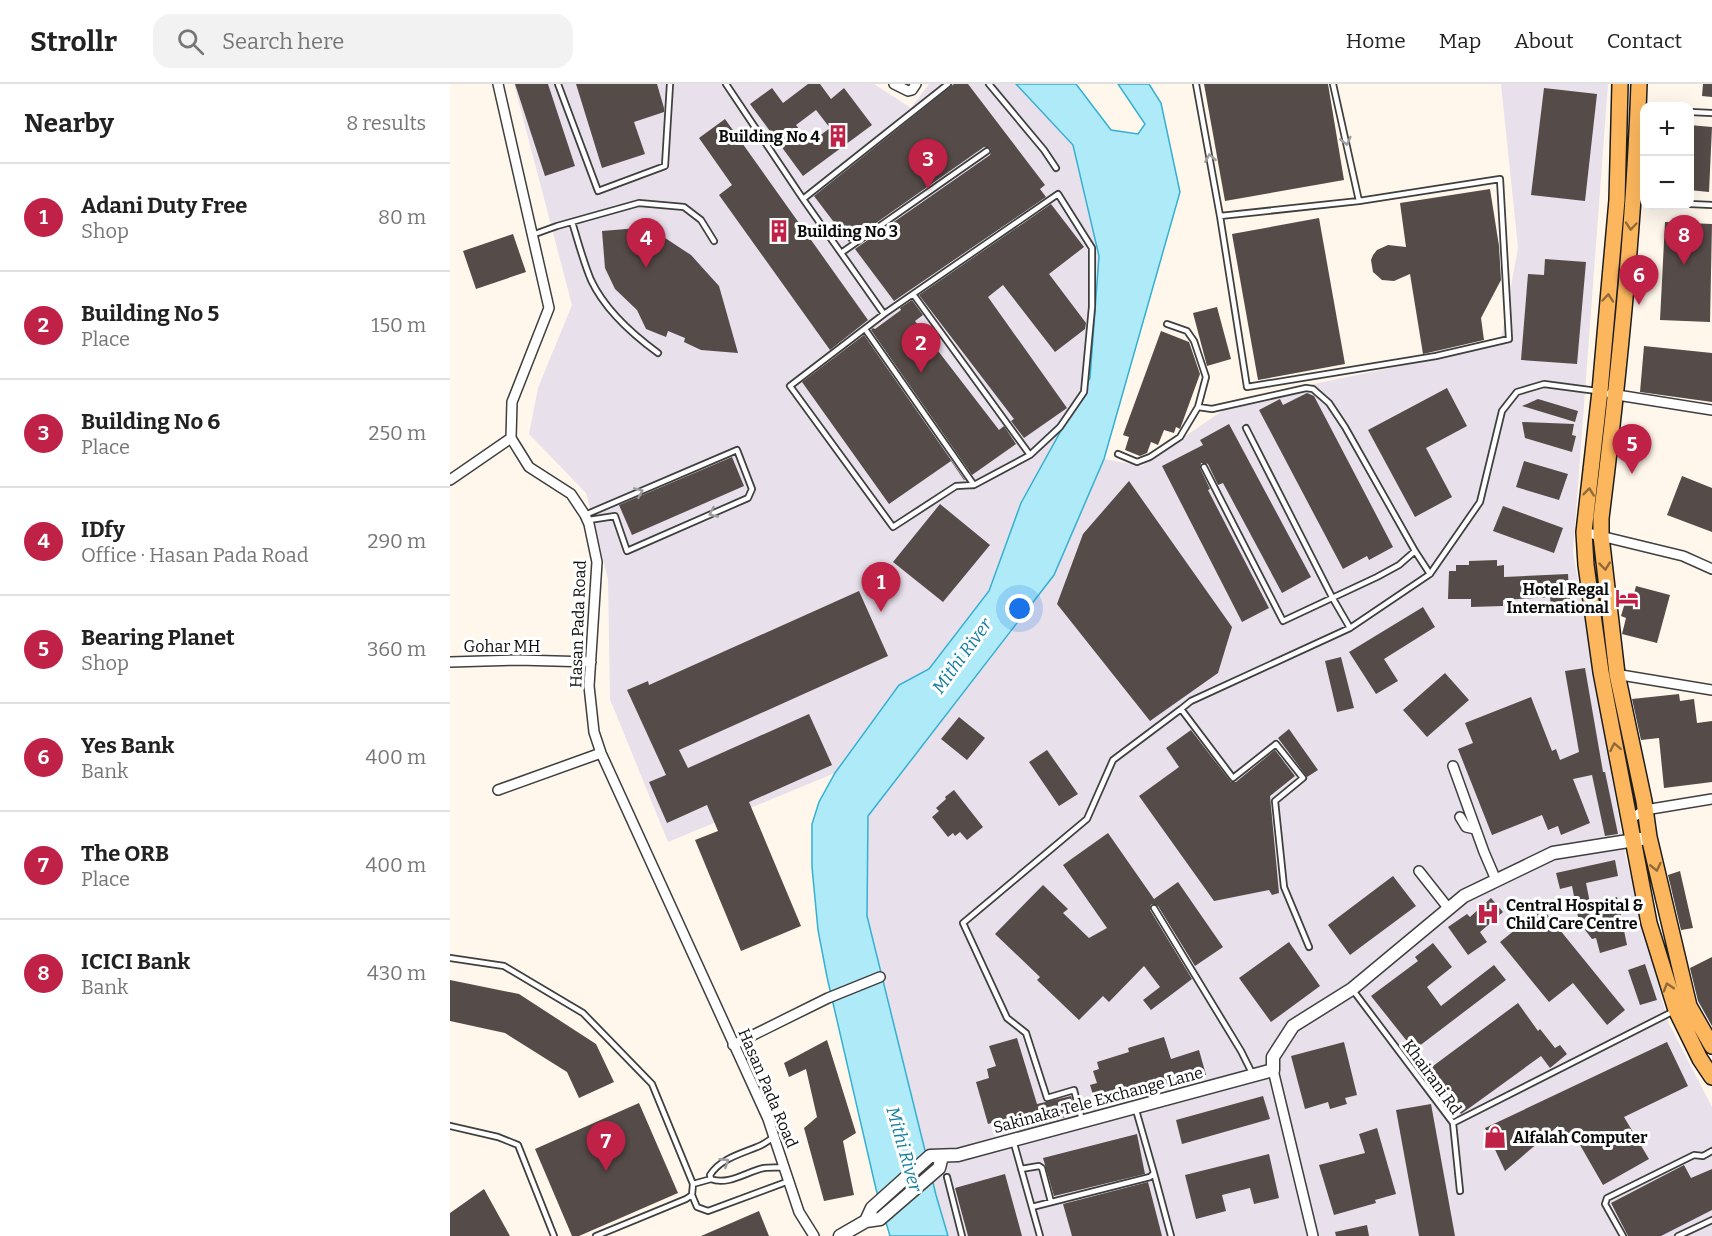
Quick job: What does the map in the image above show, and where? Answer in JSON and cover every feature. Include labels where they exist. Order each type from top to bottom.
[{"type":"main road","points":[[1620,84],[1617,200],[1600,391],[1584,532],[1586,565],[1601,672],[1626,805],[1630,819],[1641,839],[1682,1008],[1706,1056],[1712,1077]]},
{"type":"main road","points":[[1639,84],[1641,102]]},
{"type":"main road","points":[[1640,126],[1636,201],[1617,395],[1601,518],[1601,536],[1617,674],[1645,805],[1641,839]]},
{"type":"main road","points":[[1682,1008],[1712,1046]]},
{"type":"street","points":[[450,480],[511,438],[512,402],[549,308],[498,84]]},
{"type":"street","points":[[894,84],[908,91],[912,90],[916,84]]},
{"type":"street","points":[[1600,391],[1712,410]]},
{"type":"street","name":"Hasan Pada Road","points":[[511,438],[529,467],[571,494],[586,518],[597,562],[589,686],[594,732],[768,1119],[799,1212],[814,1236]]},
{"type":"street","points":[[1584,532],[1683,556],[1712,569]]},
{"type":"street","name":"Gohar MH","points":[[450,662],[518,660],[591,662]]},
{"type":"street","points":[[1601,672],[1712,690]]},
{"type":"street","points":[[498,790],[602,753]]},
{"type":"street","points":[[1453,765],[1496,880]]},
{"type":"street","points":[[1630,819],[1645,805],[1712,799]]},
{"type":"street","points":[[1460,817],[1466,827],[1476,829]]},
{"type":"street","points":[[1313,1236],[1274,1070],[1273,1057],[1293,1026],[1352,990],[1464,896],[1553,853],[1641,839]]},
{"type":"street","points":[[1419,871],[1449,909]]},
{"type":"street","points":[[733,1045],[828,998],[880,977]]},
{"type":"street","name":"Sakinaka Tele Exchange Lane","points":[[939,1164],[958,1155],[1274,1070]]},
{"type":"street","points":[[866,1221],[872,1208],[939,1164]]},
{"type":"street","points":[[840,1236],[866,1221],[880,1219],[939,1164]]},
{"type":"lane","points":[[558,84],[598,191],[665,166],[670,84]]},
{"type":"lane","points":[[726,84],[882,312]]},
{"type":"lane","points":[[803,199],[948,84]]},
{"type":"lane","points":[[989,84],[1044,150],[1056,168]]},
{"type":"lane","points":[[1196,84],[1247,387],[1436,356],[1509,339],[1500,179],[1359,201],[1220,216]]},
{"type":"lane","points":[[1333,84],[1359,201]]},
{"type":"lane","points":[[1620,104],[1640,107]]},
{"type":"lane","points":[[1694,112],[1712,113]]},
{"type":"lane","points":[[841,253],[987,151]]},
{"type":"lane","points":[[1058,194],[1092,248],[1092,307],[1084,392],[1060,427],[1030,455],[974,485],[956,486],[893,527],[790,386],[865,329],[882,312],[913,294],[1058,194]]},
{"type":"lane","points":[[1617,200],[1636,201]]},
{"type":"lane","points":[[532,235],[639,203],[684,207],[701,220],[714,241]]},
{"type":"lane","points":[[1694,204],[1712,205]]},
{"type":"lane","points":[[572,222],[592,282],[609,309],[647,346],[658,353]]},
{"type":"lane","points":[[913,294],[1030,455]]},
{"type":"lane","points":[[1118,454],[1137,462],[1150,457],[1180,436],[1198,406],[1206,377],[1194,341],[1187,331],[1167,324]]},
{"type":"lane","points":[[865,329],[974,485]]},
{"type":"lane","points":[[1083,1121],[1074,1090],[1047,1098],[1026,1033],[1007,1018],[963,923],[1087,819],[1113,760],[1191,701],[1350,628],[1430,574],[1480,502],[1502,411],[1517,392],[1544,384],[1600,391]]},
{"type":"lane","points":[[1198,406],[1212,409],[1306,388],[1312,389],[1329,403],[1346,427],[1430,574]]},
{"type":"lane","points":[[1246,428],[1350,628]]},
{"type":"lane","points":[[737,450],[752,489],[748,498],[627,551],[615,516],[586,518],[737,450]]},
{"type":"lane","points":[[1204,467],[1282,621],[1332,597],[1353,590],[1399,565],[1415,550]]},
{"type":"lane","points":[[1181,709],[1233,778],[1276,744],[1303,778],[1275,801],[1284,887],[1309,947]]},
{"type":"lane","points":[[1154,908],[1241,1051],[1253,1075]]},
{"type":"lane","points":[[450,957],[504,966],[583,1013],[652,1084],[693,1184],[692,1196],[697,1207],[708,1211],[789,1181]]},
{"type":"lane","name":"Khairani Rd","points":[[1352,990],[1452,1123],[1460,1191]]},
{"type":"lane","points":[[1452,1123],[1682,1008]]},
{"type":"lane","points":[[1135,1107],[1171,1236]]},
{"type":"lane","points":[[450,1126],[498,1137],[518,1145],[554,1236]]},
{"type":"lane","points":[[711,1179],[710,1175],[713,1171],[724,1162],[759,1147],[774,1137]]},
{"type":"lane","points":[[1013,1140],[1040,1236]]},
{"type":"lane","points":[[1623,1236],[1605,1204],[1607,1198],[1694,1155],[1702,1156],[1712,1151]]},
{"type":"lane","points":[[939,1164],[962,1236]]},
{"type":"lane","points":[[1021,1169],[1039,1166],[1042,1168],[1052,1202]]},
{"type":"lane","points":[[693,1184],[711,1179],[727,1180],[764,1168],[784,1167]]},
{"type":"lane","points":[[1032,1207],[1150,1177],[1154,1173]]},
{"type":"lane","points":[[596,1236],[692,1196]]},
{"type":"lane","points":[[1678,1236],[1712,1220]]},
{"type":"shaded area","points":[[514,84],[874,84],[911,108],[929,84],[1016,84],[1073,145],[1099,256],[1090,378],[1021,503],[989,591],[929,669],[899,685],[835,773],[668,842],[610,699],[608,579],[586,493],[529,434],[538,388],[572,305]]},
{"type":"shaded area","points":[[1501,84],[1608,84],[1573,552],[1625,854],[1668,1022],[1712,1107],[1712,1236],[948,1236],[867,916],[868,816],[1054,575],[1104,459],[1142,466],[1238,400],[1500,345],[1518,248]]},
{"type":"water","name":"Mithi River","points":[[1016,84],[1076,84],[1111,130],[1138,134],[1145,124],[1118,84],[1149,84],[1161,103],[1180,192],[1104,459],[1054,575],[868,816],[867,916],[948,1236],[890,1236],[876,1189],[818,930],[812,867],[812,824],[819,802],[835,773],[899,685],[929,669],[989,591],[1021,503],[1090,378],[1099,256],[1073,145]]},
{"type":"building","points":[[515,84],[548,84],[575,166],[545,176]]},
{"type":"building","points":[[576,84],[657,84],[664,112],[634,122],[645,154],[602,168]]},
{"type":"building","name":"Building No 4","points":[[808,84],[820,84],[831,99],[844,88],[872,125],[803,176],[750,104],[772,88],[783,103]],"holes":[[[816,110],[830,128],[810,143],[796,125]]]},
{"type":"building","points":[[954,84],[968,84],[1045,185],[1040,189],[1046,197],[894,301],[855,249],[990,155],[990,148],[984,147],[849,242],[814,196]]},
{"type":"building","points":[[1204,84],[1328,84],[1344,180],[1225,201]]},
{"type":"building","points":[[1703,84],[1712,84],[1712,97],[1702,96]]},
{"type":"building","points":[[1544,88],[1597,94],[1585,201],[1531,195]]},
{"type":"building","name":"Building No 3","points":[[725,119],[868,320],[830,350],[719,195],[732,185],[699,138]]},
{"type":"building","points":[[1694,125],[1712,127],[1709,192],[1694,190]]},
{"type":"building","points":[[1490,189],[1499,246],[1501,280],[1481,318],[1484,340],[1423,354],[1410,274],[1394,281],[1382,280],[1373,272],[1371,260],[1373,255],[1377,250],[1388,245],[1406,247],[1400,203]]},
{"type":"building","points":[[1051,204],[1084,247],[1049,274],[1086,323],[1085,329],[1055,352],[1003,285],[988,297],[1067,408],[1024,438],[1011,421],[1014,419],[919,295]]},
{"type":"building","points":[[1319,218],[1345,364],[1258,380],[1232,234]]},
{"type":"building","points":[[1665,222],[1712,224],[1710,322],[1660,320]]},
{"type":"building","points":[[638,228],[662,236],[691,255],[719,286],[738,353],[701,350],[684,342],[685,338],[668,331],[666,337],[646,329],[637,310],[615,289],[605,268],[602,231]]},
{"type":"building","points":[[513,234],[526,272],[476,289],[463,251]]},
{"type":"building","points":[[1545,259],[1586,262],[1577,364],[1521,360],[1528,274],[1544,275]]},
{"type":"building","points":[[912,300],[923,315],[915,321],[999,430],[1004,426],[1016,444],[972,475],[871,330]]},
{"type":"building","points":[[1217,307],[1231,359],[1207,366],[1193,313]]},
{"type":"building","points":[[1161,331],[1189,342],[1200,374],[1180,429],[1176,427],[1174,433],[1164,430],[1158,445],[1151,442],[1147,453],[1140,456],[1125,450],[1129,437],[1123,435]]},
{"type":"building","points":[[864,335],[965,480],[951,461],[889,504],[802,382]]},
{"type":"building","points":[[1644,346],[1712,353],[1712,402],[1640,392]]},
{"type":"building","points":[[1447,388],[1467,426],[1426,448],[1452,497],[1415,517],[1368,430]]},
{"type":"building","points":[[1307,393],[1314,396],[1393,547],[1369,560],[1367,556],[1343,569],[1259,410],[1280,399],[1283,405]]},
{"type":"building","points":[[1538,399],[1578,411],[1575,422],[1522,406]]},
{"type":"building","points":[[1522,422],[1574,424],[1572,435],[1576,436],[1572,452],[1525,438]]},
{"type":"building","points":[[1229,424],[1311,577],[1282,593],[1223,483],[1218,485],[1208,464],[1201,463],[1200,468],[1210,489],[1208,490],[1269,608],[1242,622],[1162,466],[1203,445],[1200,440]]},
{"type":"building","points":[[732,457],[744,486],[632,535],[619,505]]},
{"type":"building","points":[[1524,461],[1568,474],[1559,500],[1516,487]]},
{"type":"building","points":[[1682,476],[1712,488],[1712,532],[1667,515]]},
{"type":"building","points":[[1129,481],[1232,627],[1218,673],[1150,721],[1057,604],[1083,534]]},
{"type":"building","points":[[940,504],[990,545],[943,602],[893,562]]},
{"type":"building","points":[[1503,506],[1563,528],[1554,553],[1493,531]]},
{"type":"building","points":[[1497,560],[1497,566],[1504,565],[1504,577],[1568,574],[1570,605],[1551,606],[1550,597],[1503,600],[1503,606],[1471,607],[1471,599],[1448,599],[1449,571],[1456,571],[1456,565],[1469,565],[1469,561]]},
{"type":"building","points":[[1636,586],[1670,595],[1657,643],[1622,634],[1626,618],[1621,616],[1627,596],[1633,597]]},
{"type":"building","points":[[859,591],[888,656],[679,750],[688,768],[809,714],[832,765],[749,802],[801,926],[741,951],[695,840],[718,831],[707,805],[667,823],[649,782],[666,775],[627,690],[648,681],[649,685]]},
{"type":"building","points":[[1423,607],[1435,627],[1384,659],[1398,681],[1376,694],[1349,652]]},
{"type":"building","points":[[1341,657],[1354,708],[1337,712],[1325,661]]},
{"type":"building","points":[[1585,668],[1603,772],[1605,772],[1618,834],[1605,836],[1592,775],[1573,779],[1590,823],[1561,835],[1558,826],[1548,830],[1542,815],[1492,835],[1458,749],[1473,743],[1465,723],[1531,697],[1552,751],[1556,749],[1560,760],[1579,752],[1565,671]]},
{"type":"building","points":[[1445,673],[1469,700],[1427,737],[1403,710]]},
{"type":"building","points":[[1679,694],[1680,701],[1694,699],[1697,723],[1712,721],[1712,782],[1664,788],[1659,738],[1641,740],[1632,699]]},
{"type":"building","points":[[959,717],[985,738],[967,760],[941,739]]},
{"type":"building","points":[[1289,729],[1318,770],[1307,777],[1278,738]]},
{"type":"building","points":[[1191,730],[1231,782],[1236,782],[1275,750],[1295,776],[1270,796],[1279,893],[1272,895],[1269,890],[1214,901],[1139,796],[1179,767],[1166,748]]},
{"type":"building","points":[[1047,750],[1078,794],[1059,806],[1029,762]]},
{"type":"building","points":[[954,790],[983,827],[967,840],[960,832],[948,837],[932,817],[939,811],[936,808]]},
{"type":"building","points":[[1108,833],[1154,899],[1178,882],[1223,947],[1195,966],[1158,906],[1152,904],[1150,910],[1192,979],[1151,1010],[1143,1000],[1160,987],[1144,966],[1109,1002],[1103,996],[1079,1020],[1037,980],[1040,977],[995,934],[1043,885],[1068,909],[1063,913],[1089,938],[1107,928],[1063,865]]},
{"type":"building","points":[[1615,860],[1618,876],[1586,883],[1590,903],[1617,897],[1627,945],[1600,953],[1596,938],[1592,939],[1579,922],[1572,886],[1560,889],[1556,873]]},
{"type":"building","points":[[1680,871],[1693,928],[1681,930],[1668,875]]},
{"type":"building","points":[[1393,876],[1416,906],[1350,955],[1328,925]]},
{"type":"building","points":[[1491,898],[1503,912],[1480,932],[1487,942],[1468,955],[1448,927],[1467,914],[1470,917]]},
{"type":"building","points":[[1542,908],[1625,1010],[1607,1025],[1573,983],[1549,1002],[1500,942]]},
{"type":"building","points":[[1289,942],[1320,986],[1271,1022],[1239,978]]},
{"type":"building","points":[[1433,943],[1452,967],[1427,987],[1441,1006],[1494,965],[1506,980],[1414,1050],[1371,996],[1418,961],[1415,957]]},
{"type":"building","points":[[1712,957],[1712,1026],[1698,1001],[1690,968]]},
{"type":"building","points":[[1645,964],[1657,1000],[1640,1005],[1628,970]]},
{"type":"building","points":[[450,980],[519,994],[596,1044],[614,1082],[579,1098],[567,1072],[505,1033],[450,1021]]},
{"type":"building","points":[[1518,1003],[1538,1031],[1540,1029],[1555,1048],[1560,1045],[1567,1054],[1550,1068],[1541,1056],[1461,1114],[1429,1069]]},
{"type":"building","points":[[1164,1037],[1171,1059],[1199,1050],[1206,1075],[1161,1089],[1160,1084],[1096,1104],[1090,1085],[1097,1083],[1093,1071],[1099,1069],[1097,1062],[1129,1052],[1128,1048]]},
{"type":"building","points":[[1017,1038],[1037,1104],[1071,1096],[1076,1114],[1020,1130],[1019,1127],[1001,1132],[998,1121],[988,1124],[976,1082],[989,1078],[987,1069],[996,1066],[989,1046]]},
{"type":"building","points":[[827,1040],[856,1133],[843,1141],[854,1195],[824,1201],[804,1128],[817,1117],[806,1069],[789,1077],[784,1063]]},
{"type":"building","points":[[1344,1042],[1357,1095],[1345,1098],[1347,1104],[1330,1109],[1328,1102],[1305,1109],[1291,1056]]},
{"type":"building","points":[[1667,1042],[1688,1086],[1624,1117],[1649,1159],[1603,1185],[1572,1131],[1564,1136],[1558,1126],[1505,1171],[1485,1128]]},
{"type":"building","points":[[1263,1096],[1270,1119],[1182,1144],[1176,1120]]},
{"type":"building","points":[[639,1103],[678,1193],[579,1236],[572,1236],[535,1149]]},
{"type":"building","points":[[1431,1104],[1455,1236],[1419,1236],[1396,1110]]},
{"type":"building","points":[[1377,1128],[1396,1194],[1375,1200],[1376,1203],[1334,1215],[1319,1165],[1365,1153],[1359,1134]]},
{"type":"building","points":[[1137,1134],[1145,1174],[1054,1196],[1043,1158]]},
{"type":"building","points":[[1269,1154],[1279,1198],[1254,1204],[1250,1188],[1222,1195],[1226,1211],[1196,1219],[1185,1175]]},
{"type":"building","points":[[1684,1165],[1691,1178],[1712,1169],[1712,1210],[1661,1236],[1628,1236],[1611,1203]]},
{"type":"building","points":[[1005,1174],[1022,1236],[968,1236],[955,1188]]},
{"type":"building","points":[[1148,1182],[1162,1236],[1072,1236],[1063,1204]]},
{"type":"building","points":[[484,1189],[510,1236],[450,1236],[450,1213]]},
{"type":"building","points":[[759,1211],[769,1236],[701,1236]]},
{"type":"building","points":[[1367,1225],[1369,1236],[1336,1236],[1335,1232]]},
{"type":"place","name":"Building No 4","points":[[838,136]]},
{"type":"place","name":"Building No 6","points":[[928,189]]},
{"type":"place","name":"Building No 3","points":[[779,231]]},
{"type":"place","name":"ICICI Bank","points":[[1684,265]]},
{"type":"place","name":"IDfy","points":[[646,268]]},
{"type":"place","name":"Yes Bank","points":[[1639,305]]},
{"type":"place","name":"Building No 5","points":[[921,373]]},
{"type":"place","name":"Bearing Planet","points":[[1632,474]]},
{"type":"place","name":"Hotel Regal International","points":[[1627,598]]},
{"type":"place","name":"Adani Duty Free","points":[[881,612]]},
{"type":"place","name":"Central Hospital & Child Care Centre","points":[[1488,914]]},
{"type":"place","name":"Alfalah Computer","points":[[1495,1137]]},
{"type":"place","name":"The ORB","points":[[606,1171]]}]
